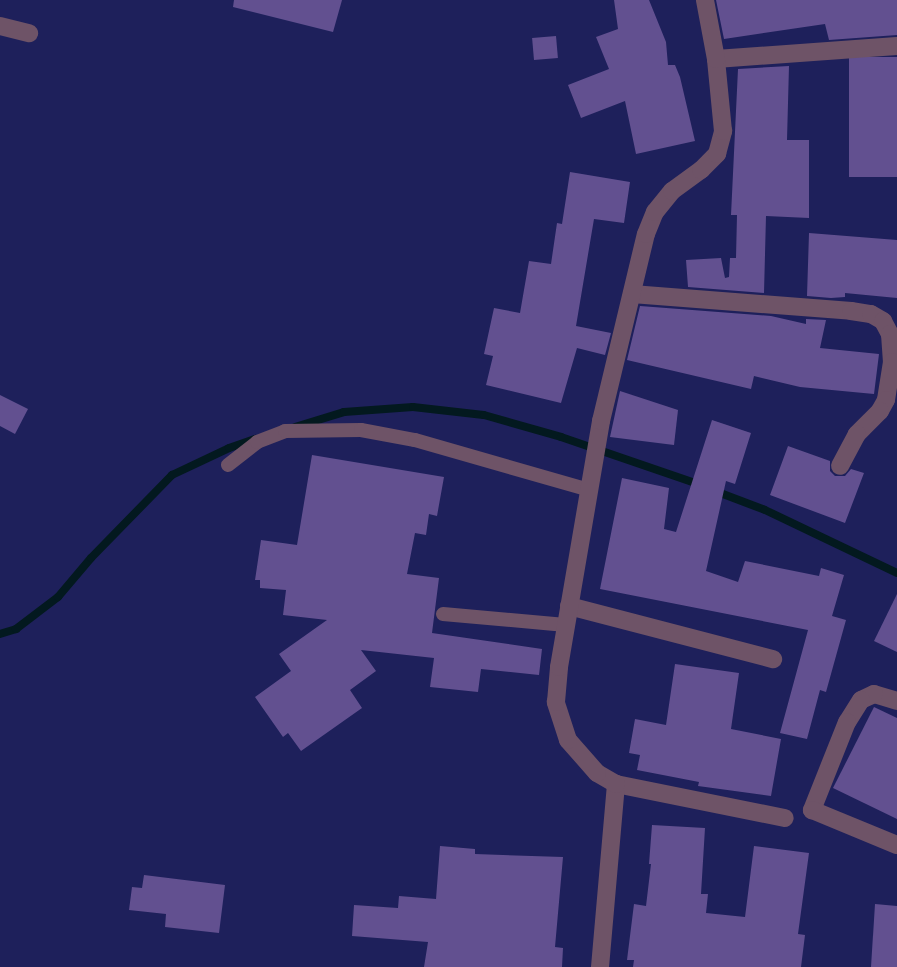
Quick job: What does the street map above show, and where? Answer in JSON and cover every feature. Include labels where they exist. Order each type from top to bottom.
[{"type":"street","points":[[705,0],[716,59],[723,131],[717,154],[701,171],[672,191],[656,212],[646,234],[593,462],[566,625],[556,702],[568,740],[597,773],[616,784],[785,818]]},
{"type":"street","points":[[0,26],[29,33]]},
{"type":"street","points":[[716,59],[897,46]]},
{"type":"street","points":[[633,294],[851,311],[871,314],[883,321],[893,331],[892,362],[886,400],[880,411],[857,434],[840,466]]},
{"type":"street","points":[[569,606],[773,659]]},
{"type":"street","points":[[897,701],[874,694],[861,699],[847,722],[812,810],[897,845]]},
{"type":"street","points":[[600,967],[616,784]]},
{"type":"lane","points":[[228,465],[257,442],[285,431],[361,430],[415,440],[589,490]]},
{"type":"lane","points":[[443,614],[566,625]]},
{"type":"building","points":[[234,0],[342,0],[333,32],[233,7]]},
{"type":"building","points":[[614,0],[649,0],[666,42],[668,65],[675,65],[680,77],[695,141],[636,154],[625,101],[581,118],[568,85],[609,69],[596,37],[618,29]]},
{"type":"building","points":[[716,0],[897,0],[897,35],[829,40],[825,24],[724,39]]},
{"type":"building","points":[[556,36],[558,58],[534,60],[532,38]]},
{"type":"building","points":[[849,57],[897,57],[897,177],[849,177]]},
{"type":"building","points":[[789,66],[787,140],[809,140],[809,218],[766,216],[764,293],[688,287],[686,260],[721,258],[725,278],[729,277],[730,258],[736,258],[737,215],[731,215],[738,69]]},
{"type":"building","points":[[570,172],[630,182],[624,223],[594,219],[576,326],[611,333],[605,355],[577,348],[561,403],[486,385],[493,356],[484,354],[494,308],[520,313],[529,261],[551,264],[557,223],[562,224]]},
{"type":"building","points":[[809,233],[897,240],[897,298],[845,293],[845,297],[807,296]]},
{"type":"building","points":[[640,306],[771,316],[806,324],[806,319],[826,320],[820,348],[879,354],[874,394],[800,387],[754,376],[751,389],[627,360]]},
{"type":"building","points":[[620,391],[678,410],[674,445],[610,437]]},
{"type":"building","points":[[0,395],[28,409],[15,434],[0,426]]},
{"type":"building","points":[[712,420],[751,433],[735,484],[726,481],[706,571],[738,582],[745,561],[819,576],[821,568],[844,575],[832,616],[846,620],[826,692],[820,690],[807,739],[780,733],[808,630],[600,589],[622,478],[669,488],[664,529],[676,532]]},
{"type":"building","points":[[788,446],[830,461],[830,471],[835,476],[845,476],[851,469],[864,473],[845,523],[770,495]]},
{"type":"building","points":[[312,455],[444,477],[437,516],[429,514],[426,535],[415,533],[407,574],[439,578],[432,633],[542,649],[539,675],[481,669],[478,692],[430,687],[434,658],[361,650],[376,671],[350,690],[362,708],[301,751],[288,733],[283,737],[255,697],[291,671],[279,654],[327,620],[283,615],[286,590],[260,588],[260,580],[255,580],[261,540],[297,545]]},
{"type":"building","points":[[897,594],[897,652],[874,641]]},
{"type":"building","points":[[675,664],[739,673],[731,729],[781,739],[771,796],[698,786],[699,782],[637,770],[640,755],[629,753],[635,719],[666,725]]},
{"type":"building","points":[[874,707],[897,718],[897,819],[833,788]]},
{"type":"building","points":[[652,825],[705,828],[701,894],[708,894],[706,913],[745,917],[754,846],[809,853],[798,934],[805,935],[801,967],[633,967],[634,960],[627,960],[634,904],[646,906],[651,864],[649,864]]},
{"type":"building","points":[[440,846],[475,849],[475,854],[563,857],[555,947],[563,948],[562,967],[424,967],[428,942],[352,936],[354,905],[398,908],[399,896],[436,899]]},
{"type":"building","points":[[144,875],[225,885],[219,933],[165,927],[166,914],[129,910],[132,887],[142,888]]},
{"type":"building","points":[[875,904],[897,906],[897,967],[871,967]]},
{"type":"waterway","points":[[295,427],[344,412],[413,407],[484,415],[561,437],[701,485]]},
{"type":"waterway","points":[[0,634],[16,629],[58,597],[91,558],[172,475],[229,448],[255,439]]},
{"type":"waterway","points":[[715,491],[765,510],[897,573]]}]
